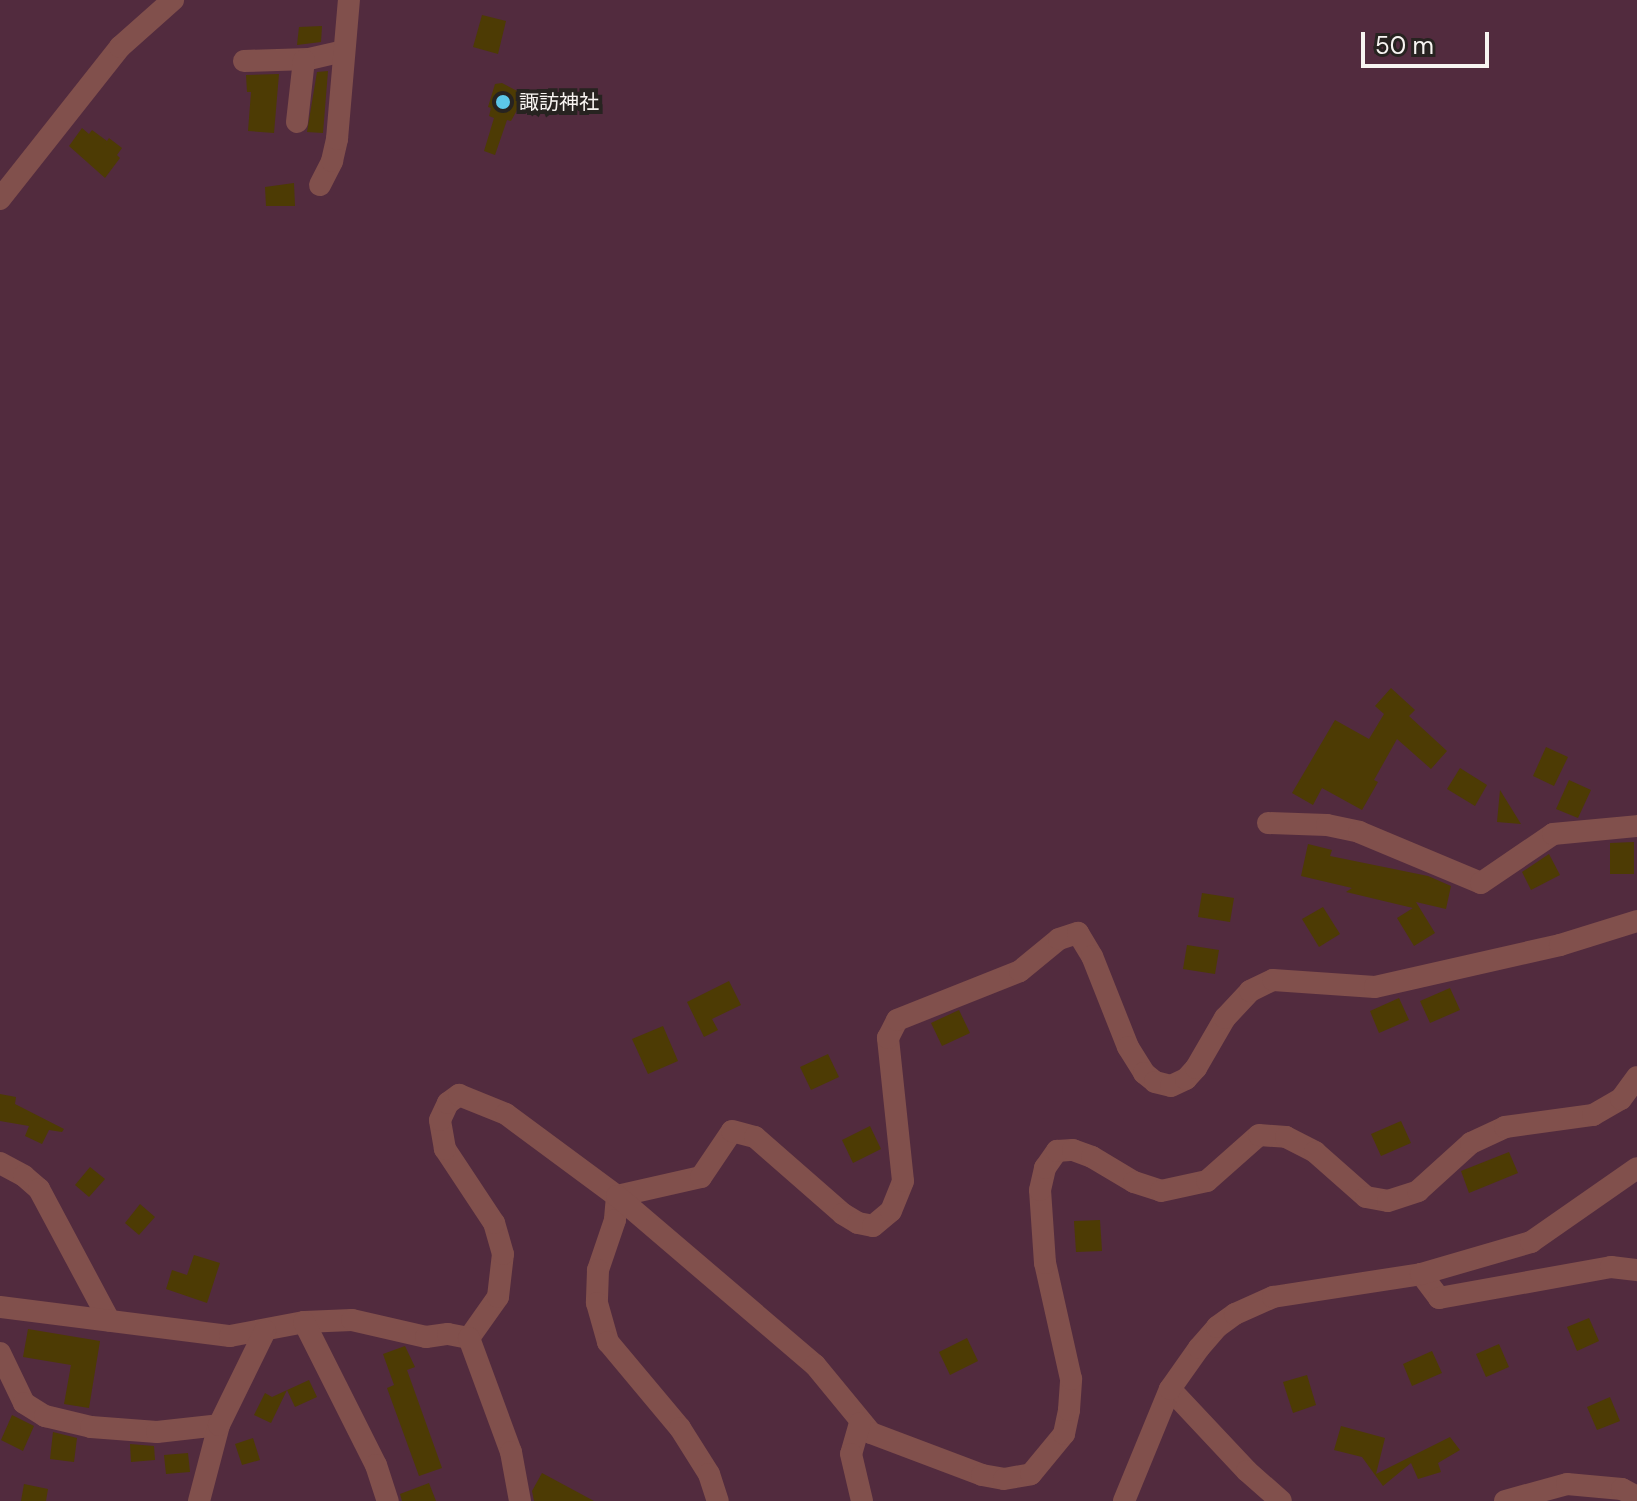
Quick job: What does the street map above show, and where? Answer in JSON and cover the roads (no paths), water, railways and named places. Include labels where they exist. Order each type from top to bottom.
[{"type":"street","points":[[0,199],[120,47],[173,0]]},
{"type":"street","points":[[320,185],[334,153],[349,0]]},
{"type":"street","points":[[244,61],[304,60],[344,51]]},
{"type":"street","points":[[297,122],[304,60]]},
{"type":"street","points":[[1268,823],[1327,825],[1359,832],[1481,883],[1553,834],[1637,826]]},
{"type":"street","points":[[617,1196],[701,1177],[732,1131],[755,1137],[843,1214],[858,1223],[873,1226],[891,1211],[903,1181],[888,1038],[897,1020],[1020,971],[1059,939],[1078,933],[1092,956],[1128,1047],[1144,1073],[1155,1082],[1171,1086],[1186,1079],[1196,1068],[1225,1018],[1250,991],[1273,980],[1375,987],[1560,945],[1637,921]]},
{"type":"street","points":[[469,1338],[498,1297],[503,1254],[494,1223],[445,1149],[440,1120],[448,1103],[459,1095],[506,1114],[617,1196],[815,1365],[871,1433],[982,1475],[1004,1479],[1031,1474],[1064,1434],[1071,1379],[1045,1263],[1040,1190],[1045,1168],[1057,1151],[1073,1150],[1092,1157],[1134,1182],[1161,1191],[1207,1181],[1259,1135],[1286,1137],[1315,1152],[1366,1197],[1388,1201],[1418,1191],[1450,1159],[1505,1127],[1593,1115],[1621,1099],[1637,1077]]},
{"type":"street","points":[[0,1163],[24,1176],[39,1189],[109,1320]]},
{"type":"street","points":[[1124,1501],[1170,1389],[1217,1327],[1235,1314],[1273,1297],[1421,1274],[1531,1242],[1637,1168]]},
{"type":"street","points":[[617,1196],[615,1220],[598,1270],[597,1303],[608,1342],[680,1428],[709,1474],[718,1501]]},
{"type":"street","points":[[1421,1274],[1439,1298],[1611,1267],[1637,1270]]},
{"type":"street","points":[[0,1307],[230,1336],[304,1322],[352,1320],[426,1337],[448,1334],[469,1338]]},
{"type":"street","points":[[304,1322],[376,1465],[388,1501]]},
{"type":"street","points":[[199,1501],[219,1425],[265,1331]]},
{"type":"street","points":[[469,1338],[511,1452],[520,1501]]},
{"type":"street","points":[[0,1353],[24,1403],[45,1416],[91,1427],[157,1432],[219,1425]]},
{"type":"street","points":[[1170,1389],[1247,1471],[1281,1501]]},
{"type":"street","points":[[860,1423],[851,1454],[862,1501]]},
{"type":"street","points":[[1505,1501],[1567,1484],[1622,1489],[1637,1497]]},
{"type":"place","name":"諏訪神社","points":[[503,102]]}]
